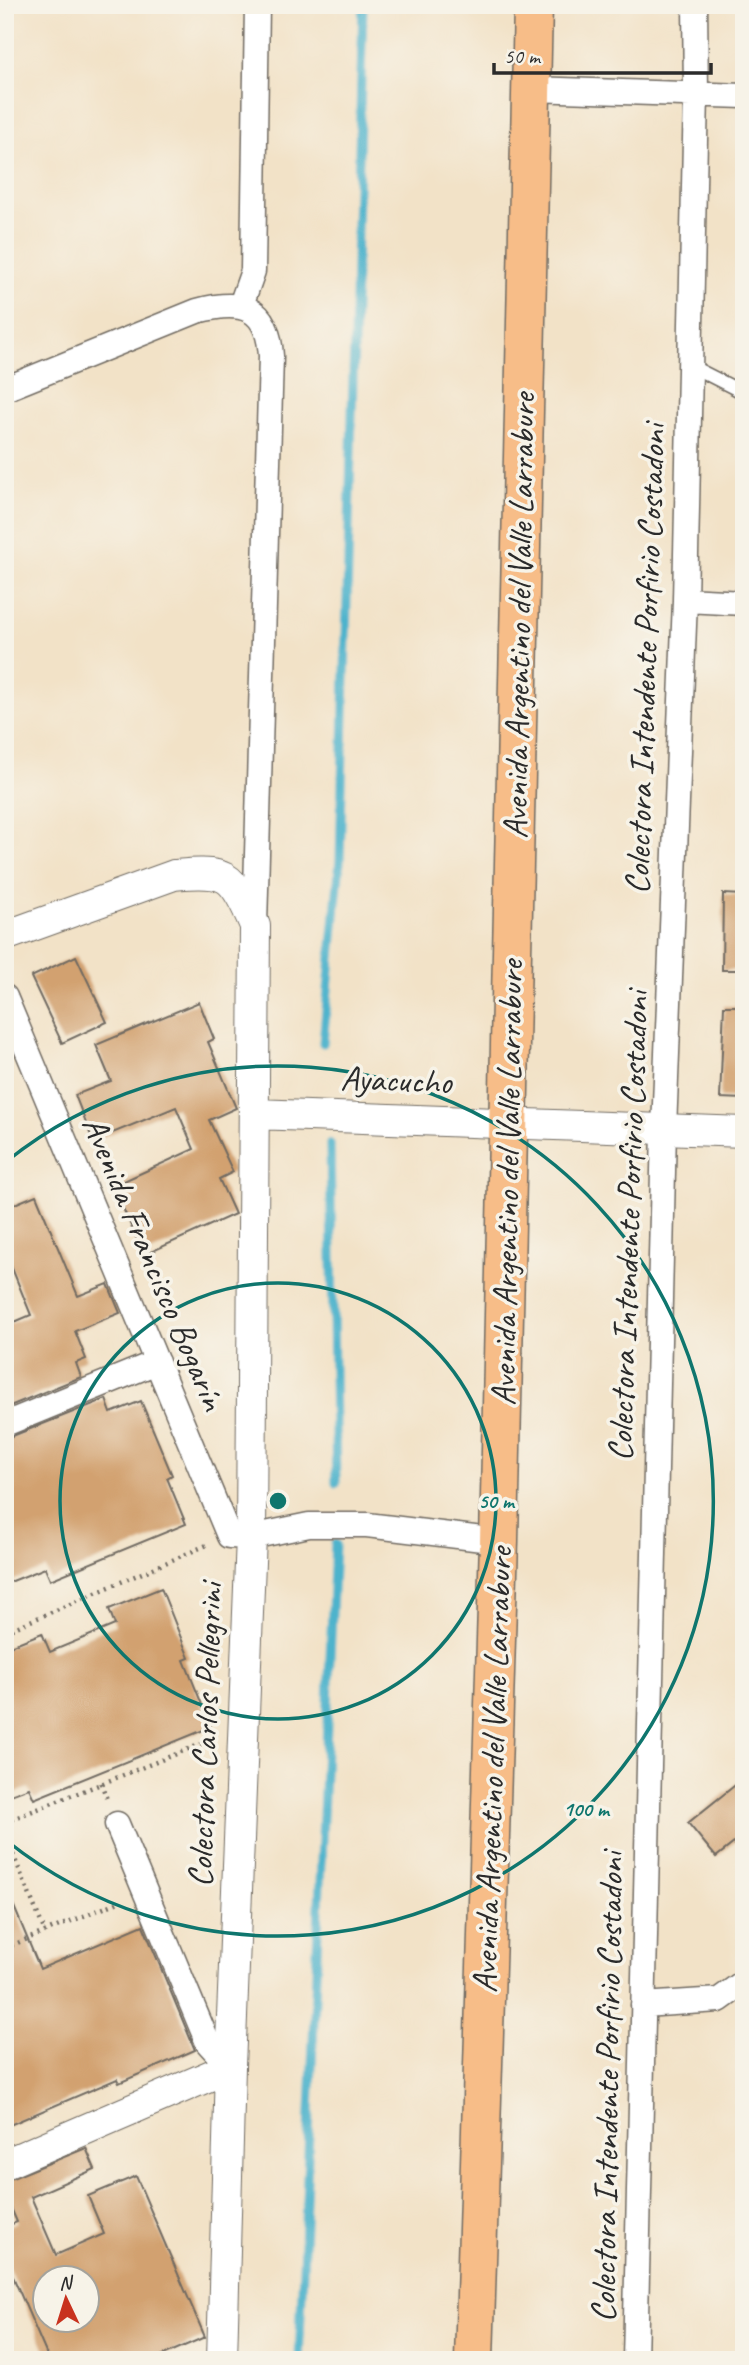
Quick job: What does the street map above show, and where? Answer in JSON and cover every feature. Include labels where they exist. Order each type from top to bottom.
[{"type":"highway","name":"Avenida Argentino del Valle Larrabure","points":[[474,2360],[499,1541],[533,5]]},
{"type":"street","points":[[241,305],[253,271],[257,5]]},
{"type":"street","name":"Colectora Intendente Porfirio Costadoni","points":[[635,2360],[664,1129],[685,600],[696,94],[695,5]]},
{"type":"street","points":[[531,89],[744,96]]},
{"type":"street","points":[[5,389],[197,311],[219,305],[241,305],[259,315],[270,337],[255,926]]},
{"type":"street","points":[[685,600],[744,603]]},
{"type":"street","points":[[5,936],[174,875],[198,873],[225,878],[242,898],[255,926]]},
{"type":"street","name":"Colectora Carlos Pellegrini","points":[[222,2360],[230,2067],[244,1727],[240,1536],[255,1114],[255,926]]},
{"type":"street","name":"Avenida Francisco Bogarín","points":[[5,997],[157,1362],[240,1536]]},
{"type":"street","name":"Ayacucho","points":[[255,1114],[744,1132]]},
{"type":"street","points":[[5,1424],[157,1362]]},
{"type":"street","points":[[240,1536],[309,1525],[367,1525],[499,1541]]},
{"type":"street","points":[[5,2164],[230,2067],[208,2043],[117,1824]]},
{"type":"street","points":[[643,2005],[719,2000],[740,1992]]},
{"type":"lane","points":[[689,365],[744,393]]},
{"type":"path","points":[[5,1632],[240,1536]]},
{"type":"path","points":[[5,1822],[244,1727]]},
{"type":"path","points":[[5,1835],[45,1932]]},
{"type":"path","points":[[5,1948],[145,1891]]},
{"type":"building","points":[[723,894],[744,895],[744,970],[722,970]]},
{"type":"building","points":[[76,956],[107,1022],[62,1043],[31,977]]},
{"type":"building","points":[[199,1002],[214,1039],[208,1042],[236,1108],[209,1120],[233,1172],[219,1179],[235,1214],[144,1255],[113,1186],[194,1149],[176,1107],[93,1141],[75,1095],[111,1081],[96,1045]]},
{"type":"building","points":[[724,1006],[744,1006],[744,1099],[720,1098]]},
{"type":"building","points":[[36,1195],[78,1296],[108,1284],[120,1313],[75,1331],[86,1359],[76,1363],[81,1377],[5,1408],[5,1326],[31,1315],[5,1251],[5,1208]]},
{"type":"building","points":[[106,1399],[111,1413],[141,1401],[172,1475],[167,1478],[186,1524],[50,1580],[45,1568],[5,1584],[5,1439]]},
{"type":"building","points":[[161,1588],[189,1658],[184,1660],[211,1727],[34,1799],[29,1788],[5,1797],[5,1648],[42,1633],[50,1652],[115,1625],[109,1609]]},
{"type":"building","points":[[744,1778],[744,1835],[716,1857],[688,1823]]},
{"type":"building","points":[[5,1885],[40,1969],[143,1925],[195,2050],[119,2083],[117,2079],[5,2127]]},
{"type":"building","points":[[86,2148],[95,2169],[31,2197],[56,2255],[104,2234],[88,2196],[136,2176],[205,2337],[152,2360],[49,2360],[38,2334],[102,2334],[102,2264],[32,2264],[32,2321],[5,2258],[5,2227],[17,2222],[5,2194],[5,2181]]},
{"type":"waterway","points":[[323,1043],[340,861],[363,5]]},
{"type":"waterway","points":[[330,1144],[336,1483]]},
{"type":"waterway","points":[[299,2360],[335,1544]]}]
